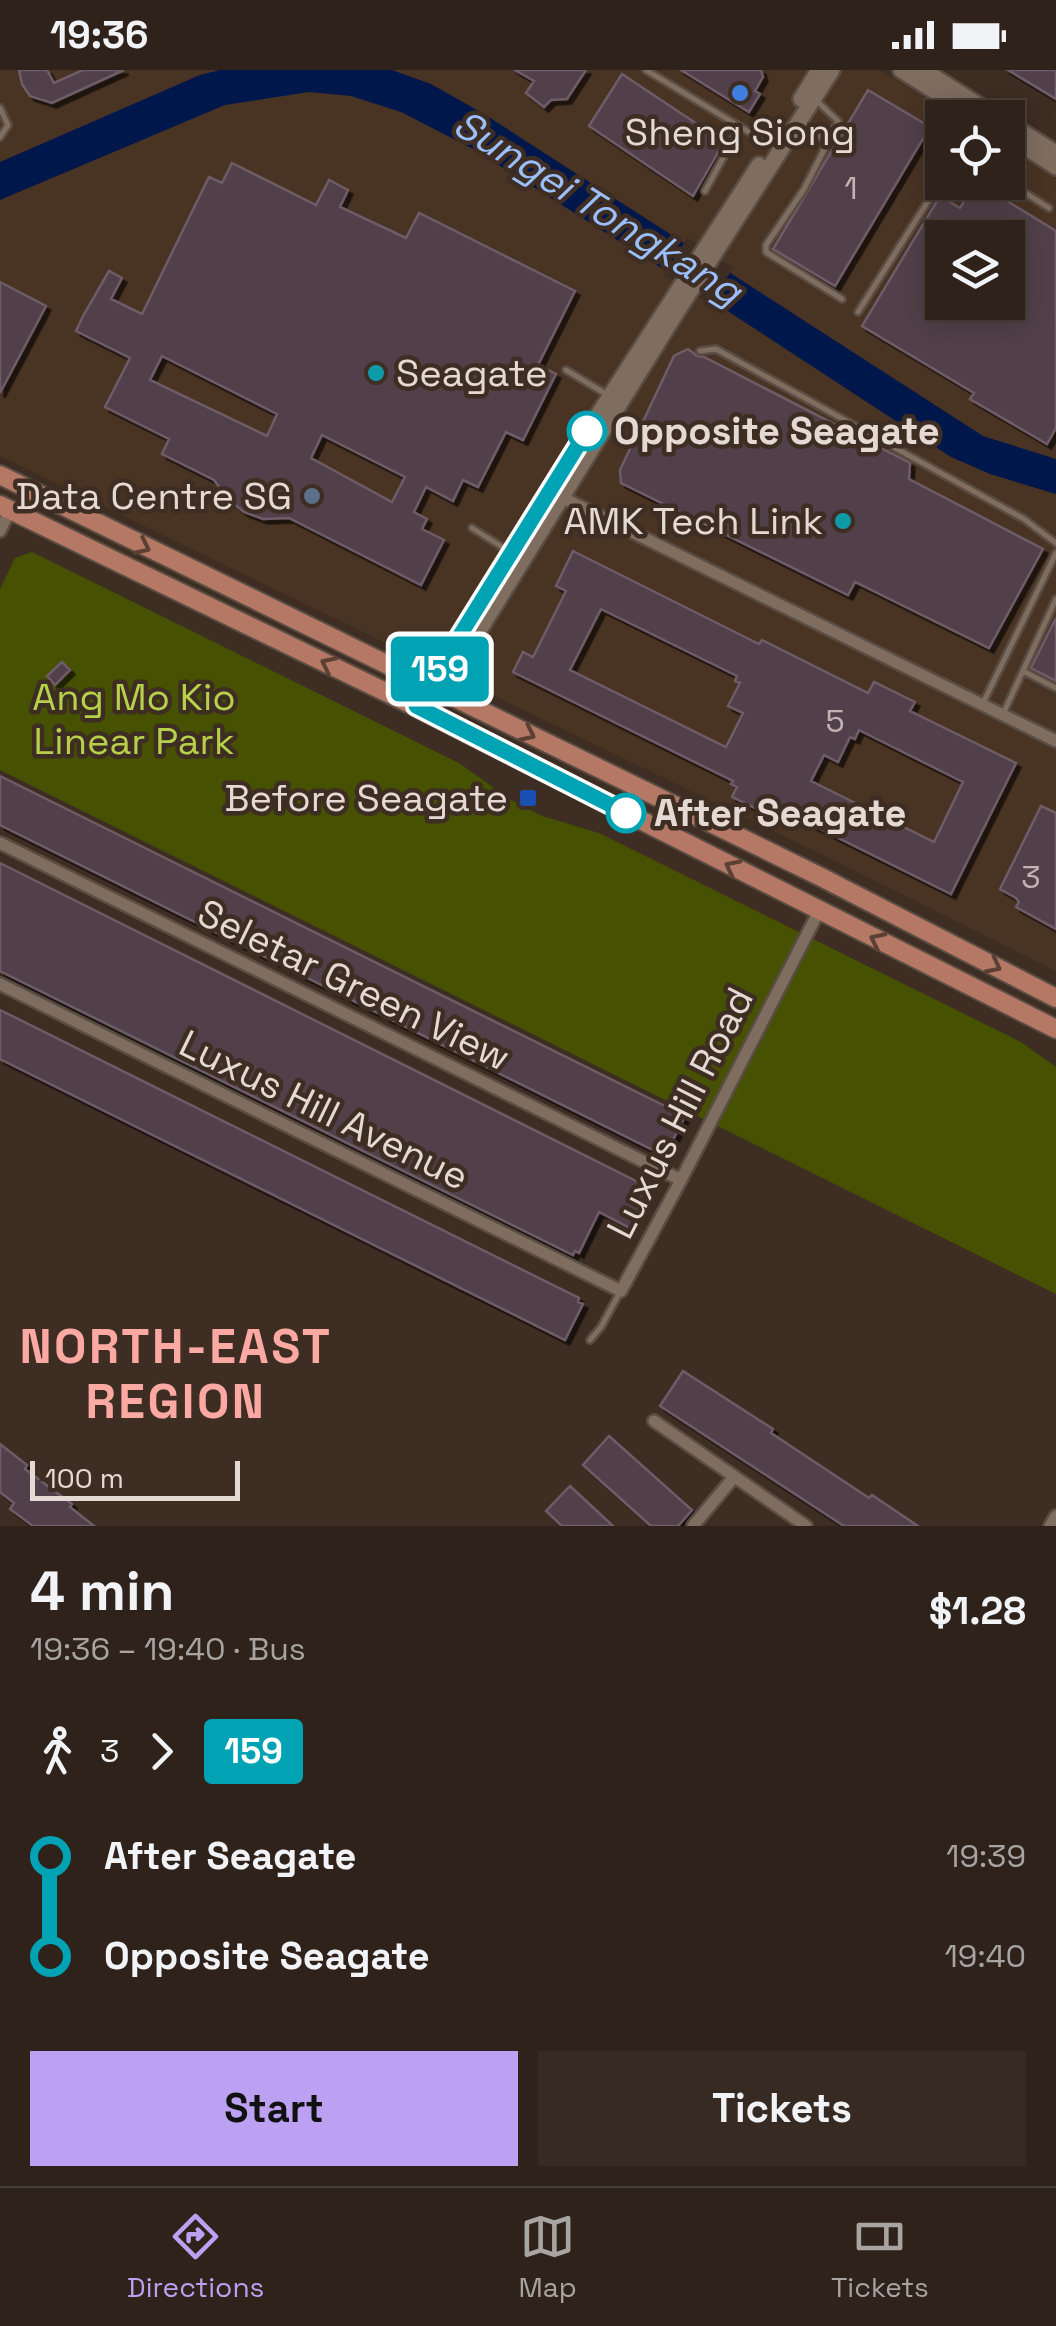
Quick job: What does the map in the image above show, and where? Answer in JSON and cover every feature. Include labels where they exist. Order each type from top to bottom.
[{"type":"main road","points":[[0,476],[1056,998]]},
{"type":"main road","points":[[5,508],[422,710],[1056,1029]]},
{"type":"main road","points":[[932,934],[938,956],[936,969]]},
{"type":"street","points":[[422,710],[775,148],[819,70]]},
{"type":"street","points":[[775,148],[832,70]]},
{"type":"street","points":[[901,70],[956,100]]},
{"type":"street","points":[[923,70],[964,100]]},
{"type":"street","points":[[1025,133],[1056,152]]},
{"type":"street","points":[[1025,147],[1056,167]]},
{"type":"street","points":[[555,493],[1056,741]]},
{"type":"street","points":[[0,531],[5,508]]},
{"type":"street","name":"Seletar Green View","points":[[0,843],[682,1180]]},
{"type":"street","name":"Luxus Hill Road","points":[[621,1291],[819,911]]},
{"type":"street","name":"Luxus Hill Avenue","points":[[0,984],[621,1291]]},
{"type":"street","points":[[654,1421],[806,1526]]},
{"type":"street","points":[[693,1526],[734,1478]]},
{"type":"street","points":[[1050,1526],[1056,1516]]},
{"type":"lane","points":[[646,70],[775,148]]},
{"type":"lane","points":[[814,99],[838,121],[804,189],[766,249],[767,254],[842,299]]},
{"type":"lane","points":[[0,108],[8,125],[0,137]]},
{"type":"lane","points":[[798,121],[828,142]]},
{"type":"lane","points":[[705,190],[740,128]]},
{"type":"lane","points":[[1025,193],[1050,208]]},
{"type":"lane","points":[[858,312],[929,200]]},
{"type":"lane","points":[[700,351],[716,349],[1024,519],[1056,543]]},
{"type":"lane","points":[[566,370],[615,400]]},
{"type":"lane","points":[[472,528],[517,556]]},
{"type":"lane","points":[[982,704],[1056,553]]},
{"type":"lane","points":[[1003,714],[1056,599]]},
{"type":"lane","points":[[1022,671],[1056,688]]},
{"type":"lane","name":"Luxus Hill Road","points":[[590,1340],[621,1291]]},
{"type":"shaded area","points":[[0,70],[880,70],[929,100],[925,100],[925,200],[1025,200],[1025,160],[1056,179],[1056,971],[0,456]]},
{"type":"green space","name":"Ang Mo Kio Linear Park","points":[[32,552],[459,763],[511,800],[542,816],[599,833],[1021,1042],[1056,1067],[1056,1294],[0,770],[0,589],[15,558]]},
{"type":"water","name":"Sungei Tongkang","points":[[220,70],[392,70],[431,84],[484,114],[983,436],[1056,459],[1056,494],[990,474],[951,457],[473,149],[401,112],[351,96],[309,92],[225,105],[0,200],[0,162],[200,75]]},
{"type":"pier","points":[[687,238],[734,268],[707,303],[664,275]]},
{"type":"building","points":[[19,70],[47,70],[54,83],[83,70],[124,70],[52,103],[30,96]]},
{"type":"building","points":[[515,70],[586,70],[567,99],[551,100],[544,107],[526,93],[534,81]]},
{"type":"building","points":[[681,70],[761,70],[763,77],[755,91],[760,94],[749,112]]},
{"type":"building","points":[[1008,70],[1056,70],[1056,99]]},
{"type":"building","points":[[622,74],[724,142],[693,196],[589,126]]},
{"type":"building","points":[[868,90],[925,124],[925,135],[835,286],[773,249]]},
{"type":"building","name":"Seagate","points":[[232,163],[316,205],[329,180],[348,190],[340,207],[406,238],[419,213],[575,291],[538,365],[556,374],[523,440],[506,432],[478,487],[463,480],[453,501],[426,487],[414,512],[427,519],[422,529],[444,540],[421,585],[289,518],[263,519],[244,512],[214,480],[162,454],[169,439],[105,407],[130,358],[76,331],[83,316],[109,271],[122,278],[111,299],[142,314],[209,177],[222,183]],"holes":[[[162,356],[277,414],[267,436],[150,380]],[[322,435],[405,477],[392,502],[311,458]]]},
{"type":"building","points":[[938,200],[947,200],[960,208],[965,200],[1005,200],[1056,231],[1056,428],[1047,444],[970,399],[974,393],[862,326],[925,221],[925,320],[1025,320],[1025,220],[926,220]]},
{"type":"building","points":[[0,282],[46,306],[0,393]]},
{"type":"building","name":"AMK Tech Link","points":[[688,349],[910,463],[909,479],[1043,549],[989,648],[855,582],[848,595],[621,483],[620,470],[674,356]]},
{"type":"building","points":[[573,551],[759,644],[762,640],[868,693],[874,682],[915,702],[910,711],[1016,763],[951,894],[792,815],[788,824],[732,797],[737,787],[731,784],[733,781],[513,672],[523,652],[533,657],[566,591],[556,586]],"holes":[[[601,609],[737,676],[735,681],[740,683],[728,706],[743,713],[726,747],[570,670]],[[859,730],[963,782],[934,842],[811,781],[824,755],[838,762],[850,737],[855,739]]]},
{"type":"building","points":[[1056,618],[1056,681],[1031,668]]},
{"type":"building","points":[[62,662],[70,670],[55,685],[47,676]]},
{"type":"building","points":[[0,776],[685,1116],[667,1152],[649,1148],[0,825]]},
{"type":"building","points":[[1041,806],[1056,813],[1056,929],[1016,907],[1016,898],[1000,889]]},
{"type":"building","points":[[0,863],[644,1185],[642,1188],[648,1191],[630,1228],[599,1212],[579,1253],[575,1251],[573,1255],[0,971]]},
{"type":"building","points":[[0,1010],[579,1298],[578,1302],[583,1304],[565,1340],[0,1059]]},
{"type":"building","points":[[683,1371],[869,1498],[872,1495],[918,1526],[844,1526],[660,1406]]},
{"type":"building","points":[[609,1436],[692,1510],[678,1526],[651,1526],[583,1465]]},
{"type":"building","points":[[0,1444],[94,1526],[33,1526],[10,1509],[14,1503],[0,1492]]},
{"type":"building","points":[[570,1486],[613,1526],[562,1526],[546,1511]]},
{"type":"bus line","name":"159","points":[[587,431],[416,706],[626,813]]},
{"type":"place","name":"Sheng Siong","points":[[740,93]]},
{"type":"place","name":"Seagate","points":[[376,373]]},
{"type":"place","name":"Opposite Seagate","points":[[587,431]]},
{"type":"place","name":"Data Centre SG","points":[[312,496]]},
{"type":"place","name":"AMK Tech Link","points":[[843,521]]},
{"type":"place","name":"Before Seagate","points":[[528,798]]},
{"type":"place","name":"After Seagate","points":[[626,813]]},
{"type":"district","name":"NORTH-EAST REGION","points":[[176,1374]]}]
